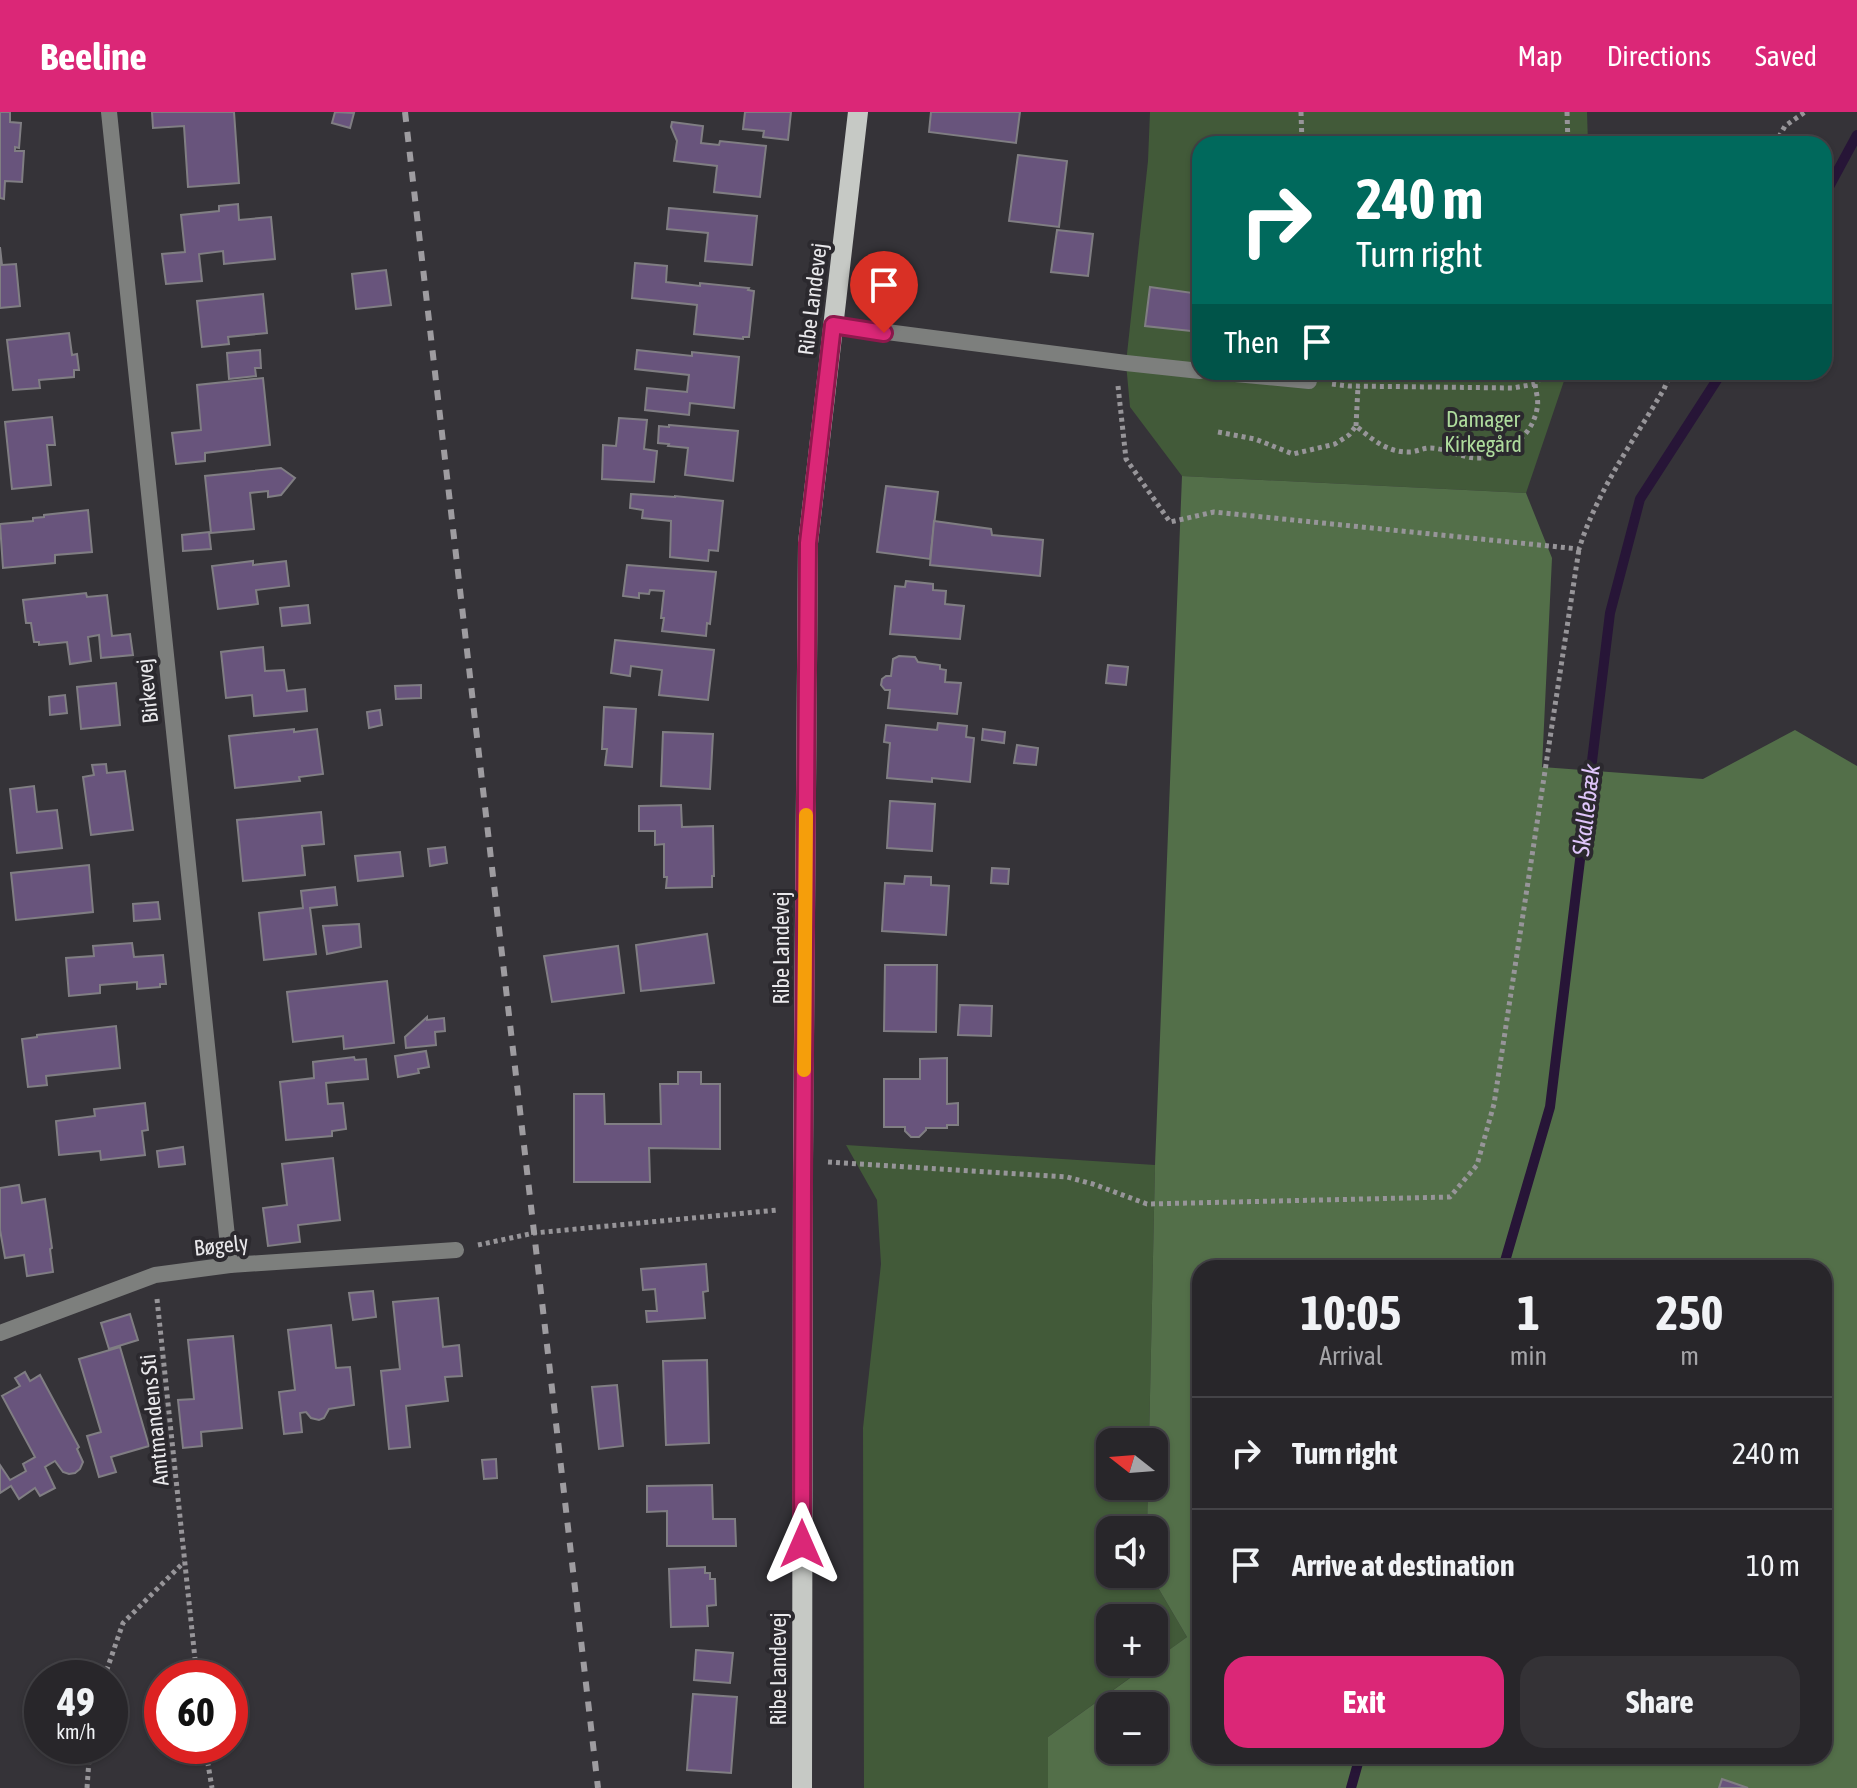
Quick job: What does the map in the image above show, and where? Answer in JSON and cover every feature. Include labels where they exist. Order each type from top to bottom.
[{"type":"main road","name":"Ribe Landevej","points":[[802,1788],[808,543],[858,112]]},
{"type":"street","name":"Birkevej","points":[[109,112],[230,1265]]},
{"type":"street","points":[[833,325],[1192,370]]},
{"type":"street","points":[[1298,380],[1309,381]]},
{"type":"street","name":"Bøgely","points":[[0,1333],[155,1275],[230,1265],[456,1250]]},
{"type":"path","points":[[1301,112],[1302,136]]},
{"type":"path","points":[[1567,112],[1568,136]]},
{"type":"path","points":[[1779,136],[1785,126],[1805,112]]},
{"type":"path","points":[[1116,362],[1126,459],[1170,522],[1214,512],[1579,549]]},
{"type":"path","points":[[1309,381],[1358,386],[1513,388],[1535,384],[1539,380]]},
{"type":"path","points":[[803,1160],[1067,1177],[1147,1204],[1450,1197],[1477,1165],[1494,1104],[1579,549],[1598,500],[1668,380]]},
{"type":"path","points":[[1356,426],[1381,445],[1398,452],[1430,448],[1477,458],[1502,452],[1526,436],[1538,406],[1535,384]]},
{"type":"path","points":[[1218,432],[1255,439],[1293,454],[1335,444],[1356,426],[1358,386]]},
{"type":"path","points":[[456,1250],[534,1233],[803,1208]]},
{"type":"path","name":"Amtmandens Sti","points":[[155,1275],[195,1660]]},
{"type":"path","points":[[110,1660],[123,1623],[184,1562]]},
{"type":"path","points":[[87,1788],[89,1764]]},
{"type":"path","points":[[208,1764],[212,1788]]},
{"type":"green space","name":"Damager Kirkegård","points":[[1150,112],[1587,112],[1588,136],[1192,136],[1192,380],[1564,380],[1526,493],[1182,476],[1130,407],[1126,363],[1148,161]]},
{"type":"green space","points":[[1182,476],[1526,493],[1552,558],[1542,767],[1703,779],[1795,730],[1857,766],[1857,1788],[1048,1788],[1048,1737],[1096,1702],[1096,1764],[1168,1764],[1168,1692],[1111,1692],[1133,1676],[1168,1676],[1168,1651],[1187,1637],[1158,1588],[1168,1588],[1168,1516],[1147,1516],[1148,1500],[1168,1500],[1168,1428],[1149,1428],[1155,1165]]},
{"type":"green space","points":[[846,1145],[1155,1165],[1149,1428],[1096,1428],[1096,1500],[1148,1500],[1147,1516],[1096,1516],[1096,1588],[1158,1588],[1168,1604],[1096,1604],[1096,1676],[1133,1676],[1110,1692],[1096,1692],[1096,1702],[1048,1737],[1048,1788],[864,1788],[863,1428],[881,1264],[877,1200]]},
{"type":"green space","points":[[1168,1605],[1187,1637],[1168,1651]]},
{"type":"building","points":[[0,112],[10,112],[10,122],[21,123],[19,148],[15,147],[15,151],[24,151],[22,182],[5,181],[4,199],[0,198]]},
{"type":"building","points":[[152,112],[234,112],[239,183],[188,187],[184,126],[153,128]]},
{"type":"building","points":[[335,112],[354,113],[350,128],[332,123]]},
{"type":"building","points":[[745,112],[791,112],[788,140],[763,137],[764,131],[743,129]]},
{"type":"building","points":[[931,112],[1020,112],[1016,143],[929,132]]},
{"type":"building","points":[[672,122],[703,126],[701,143],[719,145],[720,141],[766,146],[760,197],[714,192],[717,166],[674,161],[677,141]]},
{"type":"building","points":[[1018,155],[1067,161],[1059,227],[1009,221]]},
{"type":"building","points":[[238,204],[239,220],[271,217],[275,259],[224,264],[223,251],[199,254],[202,281],[166,284],[162,254],[185,252],[181,215],[219,211],[219,206]]},
{"type":"building","points":[[669,208],[757,216],[752,265],[705,261],[708,233],[667,229]]},
{"type":"building","points":[[1057,230],[1093,234],[1088,276],[1051,272]]},
{"type":"building","points":[[0,247],[2,265],[16,264],[20,306],[0,308]]},
{"type":"building","points":[[635,263],[667,266],[666,282],[749,288],[754,291],[749,337],[694,334],[697,305],[632,298]]},
{"type":"building","points":[[386,270],[391,305],[356,309],[352,274]]},
{"type":"building","points":[[1150,287],[1192,293],[1192,331],[1145,326]]},
{"type":"building","points":[[263,294],[267,333],[228,337],[229,344],[202,347],[197,301]]},
{"type":"building","points":[[69,333],[72,355],[77,354],[79,370],[74,370],[74,377],[39,380],[40,388],[13,390],[7,340]]},
{"type":"building","points":[[260,350],[261,368],[255,368],[256,376],[229,379],[227,353]]},
{"type":"building","points":[[637,350],[739,357],[734,408],[690,403],[689,415],[645,410],[647,388],[687,392],[689,375],[635,369]]},
{"type":"building","points":[[263,378],[270,445],[205,453],[205,461],[176,464],[172,433],[201,430],[197,385]]},
{"type":"building","points":[[52,417],[55,445],[47,445],[51,485],[12,489],[5,422]]},
{"type":"building","points":[[619,418],[647,420],[644,449],[657,451],[654,482],[602,479],[603,445],[616,446]]},
{"type":"building","points":[[659,426],[738,431],[733,481],[685,475],[688,448],[658,443]]},
{"type":"building","points":[[281,468],[295,478],[281,495],[268,497],[268,491],[250,493],[254,529],[211,533],[205,476]]},
{"type":"building","points":[[886,486],[938,492],[930,559],[877,552]]},
{"type":"building","points":[[631,494],[723,501],[718,551],[709,550],[708,561],[670,557],[671,521],[642,518],[643,510],[630,508]]},
{"type":"building","points":[[88,510],[92,552],[55,555],[55,563],[3,568],[0,524]]},
{"type":"building","points":[[934,521],[991,529],[992,535],[1043,540],[1040,576],[930,565]]},
{"type":"building","points":[[209,532],[211,549],[183,551],[182,535]]},
{"type":"building","points":[[253,561],[253,565],[286,561],[289,586],[256,590],[258,604],[218,609],[212,566]]},
{"type":"building","points":[[627,565],[716,572],[706,636],[662,631],[664,591],[639,593],[639,598],[623,596]]},
{"type":"building","points":[[906,581],[933,584],[933,590],[946,591],[945,604],[964,606],[960,639],[890,634],[895,586],[905,587]]},
{"type":"building","points":[[86,593],[87,597],[107,595],[112,636],[130,634],[133,655],[101,658],[99,635],[88,637],[91,661],[70,664],[67,642],[39,645],[39,642],[34,642],[31,623],[26,623],[23,600]]},
{"type":"building","points":[[308,605],[310,623],[282,626],[280,608]]},
{"type":"building","points":[[615,640],[714,650],[708,700],[659,695],[662,670],[631,666],[630,676],[611,673]]},
{"type":"building","points":[[263,647],[265,671],[284,670],[287,691],[305,689],[307,711],[254,716],[252,695],[226,698],[221,652]]},
{"type":"building","points":[[899,656],[915,657],[918,662],[940,665],[940,669],[946,670],[945,682],[961,683],[957,714],[888,708],[890,690],[885,690],[881,685],[882,679],[891,676],[893,659]]},
{"type":"building","points":[[1108,665],[1128,667],[1126,685],[1106,683]]},
{"type":"building","points":[[116,683],[120,725],[81,729],[77,687]]},
{"type":"building","points":[[421,685],[421,698],[396,699],[395,686]]},
{"type":"building","points":[[65,695],[67,713],[50,715],[49,697]]},
{"type":"building","points":[[604,707],[636,709],[632,767],[605,765],[607,749],[602,749]]},
{"type":"building","points":[[380,710],[382,725],[369,728],[367,712]]},
{"type":"building","points":[[938,723],[967,726],[966,737],[974,738],[970,782],[887,778],[890,743],[884,742],[886,725],[937,730]]},
{"type":"building","points":[[294,729],[294,732],[317,729],[323,774],[299,777],[300,781],[235,788],[229,736]]},
{"type":"building","points":[[983,729],[1005,732],[1004,743],[982,740]]},
{"type":"building","points":[[663,732],[713,734],[710,789],[661,786]]},
{"type":"building","points":[[1017,745],[1038,748],[1036,765],[1014,763]]},
{"type":"building","points":[[106,764],[107,773],[125,771],[133,830],[91,835],[83,777],[94,775],[92,765]]},
{"type":"building","points":[[34,786],[37,812],[57,810],[62,848],[17,853],[10,789]]},
{"type":"building","points":[[890,801],[935,804],[932,851],[887,848]]},
{"type":"building","points":[[681,805],[682,827],[713,826],[712,887],[666,888],[664,844],[655,845],[655,831],[639,831],[639,806]]},
{"type":"building","points":[[321,812],[324,844],[302,846],[305,875],[243,881],[237,820]]},
{"type":"building","points":[[445,847],[447,863],[430,866],[428,849]]},
{"type":"building","points":[[400,852],[403,876],[358,881],[355,856]]},
{"type":"building","points":[[89,865],[93,912],[16,920],[11,873]]},
{"type":"building","points":[[992,868],[1009,869],[1008,884],[991,883]]},
{"type":"building","points":[[905,876],[931,877],[931,885],[949,886],[946,935],[882,931],[885,883],[904,884]]},
{"type":"building","points":[[335,887],[337,905],[310,908],[316,954],[264,960],[259,913],[303,908],[301,891]]},
{"type":"building","points":[[158,902],[160,919],[134,921],[133,904]]},
{"type":"building","points":[[359,924],[361,947],[327,954],[323,926]]},
{"type":"building","points":[[707,934],[714,983],[641,991],[636,945]]},
{"type":"building","points":[[132,943],[134,957],[163,955],[166,984],[137,989],[137,982],[100,985],[100,993],[69,996],[66,958],[94,956],[93,946]]},
{"type":"building","points":[[618,946],[624,993],[552,1002],[544,956]]},
{"type":"building","points":[[885,965],[937,965],[936,1032],[884,1031]]},
{"type":"building","points":[[387,981],[394,1043],[344,1049],[343,1036],[293,1042],[287,992]]},
{"type":"building","points":[[960,1005],[992,1006],[991,1036],[958,1035]]},
{"type":"building","points":[[427,1017],[427,1020],[444,1018],[445,1031],[435,1032],[436,1045],[406,1048],[405,1037]]},
{"type":"building","points":[[116,1026],[120,1068],[46,1076],[47,1085],[28,1087],[22,1039]]},
{"type":"building","points":[[426,1051],[429,1067],[418,1069],[419,1073],[398,1077],[395,1056]]},
{"type":"building","points":[[354,1057],[355,1060],[366,1059],[368,1079],[326,1083],[328,1104],[343,1103],[346,1129],[332,1131],[332,1136],[286,1140],[280,1082],[314,1078],[313,1062]]},
{"type":"building","points":[[947,1058],[947,1104],[958,1103],[958,1125],[926,1128],[919,1137],[911,1137],[905,1127],[884,1127],[884,1079],[920,1079],[920,1059]]},
{"type":"building","points":[[678,1072],[701,1072],[701,1084],[720,1084],[720,1149],[649,1148],[650,1182],[574,1182],[574,1094],[604,1094],[605,1124],[661,1124],[660,1084],[678,1084]]},
{"type":"building","points":[[145,1103],[148,1130],[142,1131],[145,1155],[101,1160],[100,1151],[59,1155],[56,1121],[95,1116],[94,1109]]},
{"type":"building","points":[[183,1147],[185,1164],[159,1167],[157,1151]]},
{"type":"building","points":[[333,1158],[340,1220],[298,1225],[300,1242],[268,1246],[263,1208],[287,1205],[282,1164]]},
{"type":"building","points":[[19,1185],[22,1203],[45,1199],[53,1272],[27,1276],[24,1255],[5,1258],[0,1230],[0,1188]]},
{"type":"building","points":[[706,1264],[708,1291],[703,1292],[705,1318],[647,1322],[646,1311],[657,1311],[655,1289],[643,1290],[641,1269]]},
{"type":"building","points":[[373,1291],[376,1317],[353,1320],[349,1293]]},
{"type":"building","points":[[438,1298],[443,1347],[459,1345],[462,1376],[445,1377],[448,1401],[406,1406],[410,1447],[389,1449],[381,1371],[400,1369],[393,1302]]},
{"type":"building","points":[[130,1314],[138,1340],[109,1349],[101,1323]]},
{"type":"building","points":[[331,1325],[336,1368],[350,1367],[354,1405],[329,1409],[319,1420],[311,1418],[306,1412],[300,1413],[302,1432],[284,1434],[279,1392],[295,1390],[288,1330]]},
{"type":"building","points":[[233,1336],[242,1428],[201,1432],[202,1446],[183,1448],[178,1400],[194,1399],[188,1340]]},
{"type":"building","points":[[120,1347],[149,1446],[111,1457],[116,1472],[99,1477],[87,1436],[101,1432],[79,1359]]},
{"type":"building","points":[[707,1360],[709,1443],[666,1445],[663,1361]]},
{"type":"building","points":[[25,1372],[30,1381],[40,1375],[79,1447],[77,1449],[83,1462],[80,1469],[69,1474],[63,1472],[55,1461],[45,1467],[55,1488],[40,1496],[35,1488],[19,1499],[11,1486],[0,1493],[0,1465],[10,1480],[26,1471],[23,1464],[35,1457],[2,1396],[20,1386],[15,1378]]},
{"type":"building","points":[[617,1385],[623,1446],[599,1449],[592,1387]]},
{"type":"building","points":[[496,1459],[497,1478],[484,1479],[482,1460]]},
{"type":"building","points":[[712,1485],[713,1519],[735,1519],[736,1546],[667,1546],[667,1511],[647,1512],[647,1486]]},
{"type":"building","points":[[705,1567],[710,1579],[715,1579],[716,1605],[707,1606],[708,1626],[671,1627],[669,1569]]},
{"type":"building","points":[[696,1650],[733,1653],[730,1683],[694,1680]]},
{"type":"building","points":[[693,1694],[737,1697],[731,1773],[687,1770]]},
{"type":"building","points":[[1722,1779],[1748,1788],[1719,1788]]},
{"type":"waterway","name":"Skallebæk","points":[[1832,181],[1857,135]]},
{"type":"waterway","name":"Skallebæk","points":[[1505,1260],[1550,1107],[1610,613],[1640,499],[1717,380]]},
{"type":"waterway","name":"Skallebæk","points":[[1351,1788],[1358,1764]]},
{"type":"railway","points":[[405,112],[598,1788]]},
{"type":"slow traffic","points":[[804,1070],[806,815]]},
{"type":"route","points":[[802,1544],[808,543],[833,325],[884,333]]}]
